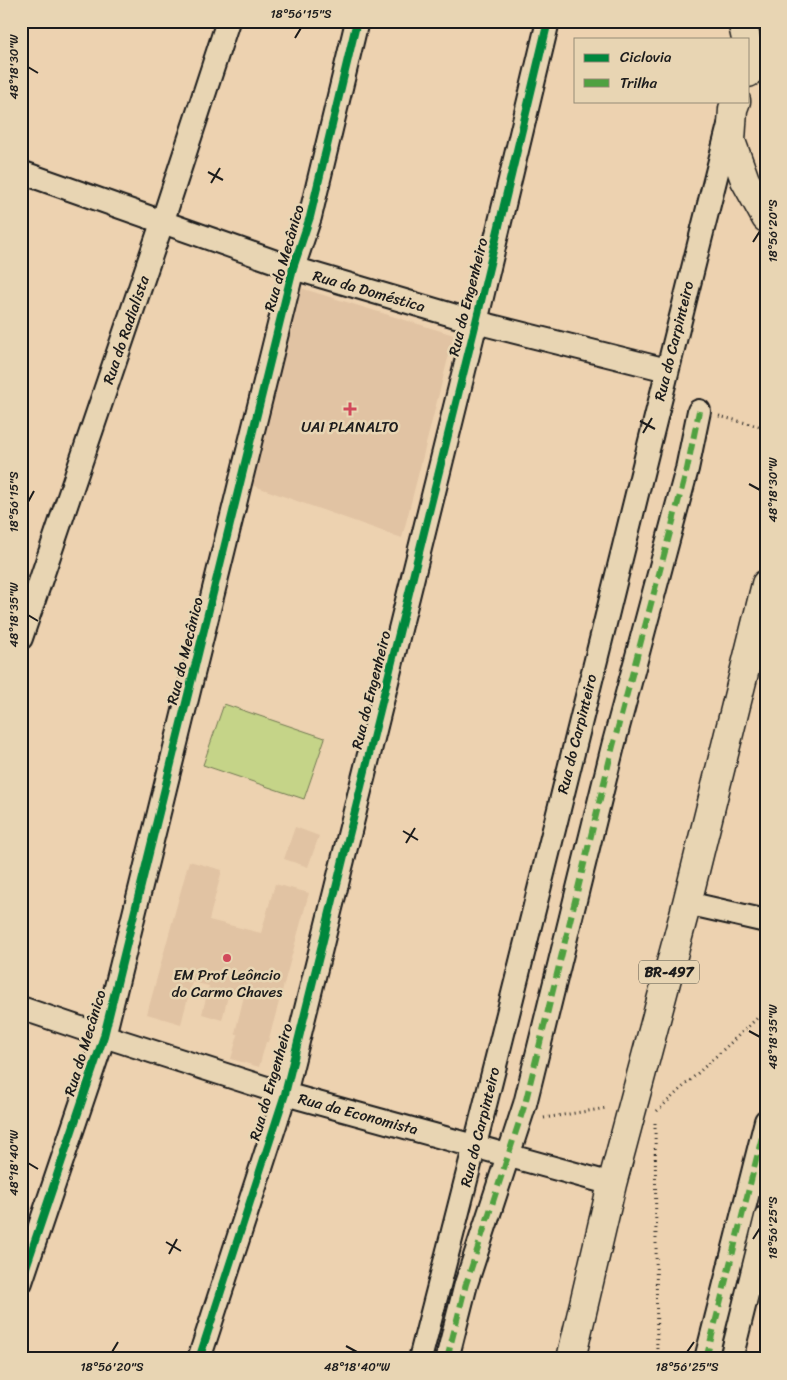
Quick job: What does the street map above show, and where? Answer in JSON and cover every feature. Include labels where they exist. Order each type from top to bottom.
[{"type":"main road","points":[[742,21],[746,38]]},
{"type":"main road","points":[[750,70],[766,52]]},
{"type":"main road","points":[[734,105],[731,141],[746,180],[766,218]]},
{"type":"main road","name":"BR-497","points":[[570,1359],[612,1184],[687,903],[766,584]]},
{"type":"street","name":"Rua do Radialista","points":[[21,638],[228,21]]},
{"type":"street","name":"Rua do Mecânico","points":[[21,1282],[104,1036],[293,268],[310,216],[357,21]]},
{"type":"street","name":"Rua do Engenheiro","points":[[199,1359],[285,1094],[476,322],[548,21]]},
{"type":"street","name":"Rua do Carpinteiro","points":[[420,1359],[475,1146],[734,105]]},
{"type":"street","name":"Rua da Doméstica","points":[[21,172],[293,268],[476,322],[667,370]]},
{"type":"street","points":[[447,1359],[466,1284],[525,1104],[613,746],[686,469],[699,411]]},
{"type":"street","points":[[687,903],[766,921]]},
{"type":"street","name":"Rua da Economista","points":[[21,1008],[285,1094],[612,1184]]},
{"type":"street","points":[[706,1359],[766,1121]]},
{"type":"street","points":[[731,1359],[766,1217]]},
{"type":"path","points":[[699,411],[766,428]]},
{"type":"path","points":[[655,1122],[657,1359]]},
{"type":"shaded area","name":"UAI PLANALTO","points":[[294,286],[454,335],[402,538],[246,483]]},
{"type":"shaded area","points":[[295,827],[319,836],[308,867],[284,859]]},
{"type":"shaded area","name":"EM Prof Leôncio do Carmo Chaves","points":[[189,861],[222,870],[209,920],[261,933],[275,884],[309,893],[268,1042],[266,1042],[259,1067],[231,1059],[238,1035],[235,1033],[244,996],[229,992],[222,1020],[202,1014],[209,986],[192,982],[181,1024],[147,1014]]},
{"type":"green space","points":[[224,704],[325,738],[304,799],[203,765]]},
{"type":"marked path","points":[[447,1359],[466,1284],[525,1104],[613,746],[687,469],[699,411]]},
{"type":"marked path","points":[[706,1359],[766,1121]]},
{"type":"cycle path","points":[[21,1282],[104,1036],[293,268],[310,217],[357,21]]},
{"type":"cycle path","points":[[199,1359],[285,1094],[476,322],[548,21]]},
{"type":"place","name":"UAI PLANALTO","points":[[350,409]]},
{"type":"place","name":"EM Prof Leôncio do Carmo Chaves","points":[[227,958]]}]
